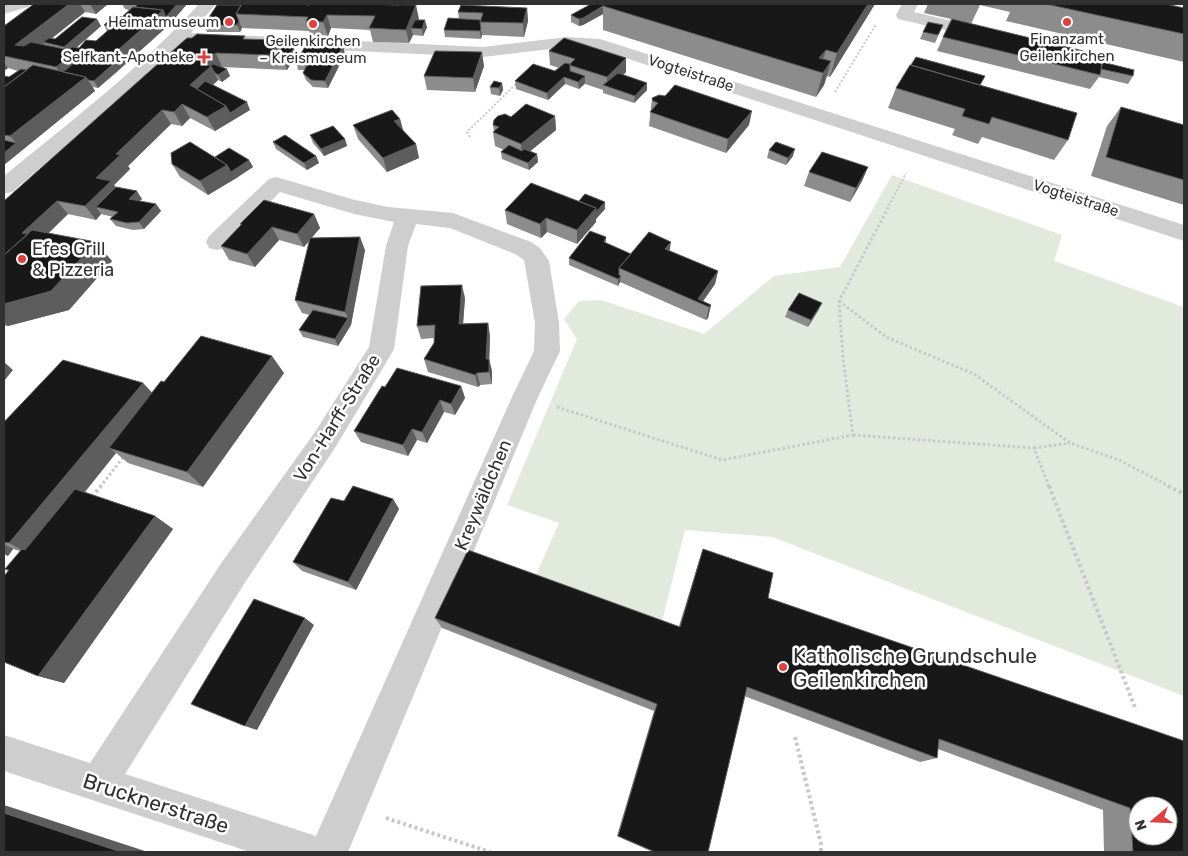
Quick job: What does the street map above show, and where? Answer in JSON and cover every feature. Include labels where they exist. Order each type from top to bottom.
[{"type":"street","points":[[4,9],[22,4]]},
{"type":"street","points":[[4,187],[127,84],[178,38],[208,4]]},
{"type":"street","points":[[910,4],[904,15],[1000,38]]},
{"type":"street","name":"Vogteistraße","points":[[178,38],[483,52],[567,42],[600,44],[1184,233]]},
{"type":"street","points":[[217,242],[276,184],[354,207],[388,214],[408,215]]},
{"type":"street","name":"Kreywäldchen","points":[[329,852],[525,397],[547,351],[547,323],[537,260],[532,254],[523,248],[453,221],[408,215]]},
{"type":"street","name":"Von-Harff-Straße","points":[[98,784],[233,573],[324,440],[381,349],[397,246],[408,215]]},
{"type":"street","name":"Brucknerstraße","points":[[4,753],[308,852]]},
{"type":"path","points":[[839,86],[877,23]]},
{"type":"path","points":[[470,137],[467,132],[520,79]]},
{"type":"path","points":[[853,435],[843,358],[839,301],[904,175]]},
{"type":"path","points":[[839,301],[886,337],[974,374],[1070,443],[1120,460],[1184,494]]},
{"type":"path","points":[[525,397],[722,460],[853,435],[1034,448],[1070,443]]},
{"type":"path","points":[[1034,448],[1136,710]]},
{"type":"path","points":[[90,500],[127,453]]},
{"type":"path","points":[[795,736],[822,844],[821,852]]},
{"type":"path","points":[[349,805],[490,852]]},
{"type":"shaded area","points":[[892,175],[1062,235],[1054,261],[1184,307],[1184,696],[772,537],[685,530],[661,625],[536,575],[559,523],[507,505],[577,339],[564,319],[579,301],[601,300],[704,334],[774,276],[840,267]]},
{"type":"building","points":[[34,4],[69,4],[15,45],[24,46],[31,42],[69,50],[72,47],[79,48],[86,40],[96,41],[113,26],[104,25],[113,16],[122,17],[133,7],[163,10],[108,59],[75,52],[56,67],[4,56],[4,26]]},
{"type":"building","points":[[138,4],[177,4],[166,17],[163,10],[135,7]]},
{"type":"building","points":[[242,4],[416,5],[406,30],[369,28],[375,16],[327,15],[323,22],[306,21],[308,17],[236,14]]},
{"type":"building","points":[[365,4],[400,4],[399,5]]},
{"type":"building","points":[[591,4],[605,4],[583,18],[579,19],[571,15]]},
{"type":"building","points":[[605,4],[868,4],[837,53],[826,50],[819,58],[831,61],[823,73],[603,6]]},
{"type":"building","points":[[1046,4],[1166,4],[1184,8],[1184,34]]},
{"type":"building","points":[[217,5],[241,5],[236,14],[239,21],[237,25],[204,25]]},
{"type":"building","points":[[461,5],[527,8],[523,23],[480,22],[483,13],[458,12]]},
{"type":"building","points":[[82,17],[97,19],[64,47],[43,42],[49,38],[55,39]]},
{"type":"building","points":[[448,18],[481,20],[480,31],[444,30]]},
{"type":"building","points":[[952,19],[1104,56],[1100,75],[943,37]]},
{"type":"building","points":[[415,20],[425,20],[422,29],[411,28]]},
{"type":"building","points":[[928,22],[943,25],[938,35],[923,32]]},
{"type":"building","points":[[197,34],[245,36],[243,39],[279,40],[270,55],[216,53],[201,63],[211,66],[190,85],[226,106],[207,117],[182,104],[174,112],[162,110],[116,154],[120,155],[96,178],[111,181],[85,206],[57,201],[22,233],[28,234],[4,255],[4,201],[187,38],[192,38]]},
{"type":"building","points":[[564,38],[626,58],[607,77],[569,65],[575,59],[549,51]]},
{"type":"building","points":[[306,45],[343,46],[325,81],[311,80],[303,73],[308,63],[295,62],[298,58],[292,58],[294,54],[300,55]]},
{"type":"building","points":[[282,47],[294,48],[285,63],[273,62]]},
{"type":"building","points":[[435,51],[482,52],[473,78],[424,76]]},
{"type":"building","points":[[916,57],[985,76],[980,85],[911,65]]},
{"type":"building","points":[[79,59],[112,65],[94,81],[88,80],[86,77],[63,72]]},
{"type":"building","points":[[1102,62],[1134,70],[1133,76],[1101,69]]},
{"type":"building","points":[[565,63],[570,64],[570,71],[585,76],[578,82],[564,77],[547,93],[515,81],[533,64],[555,71]]},
{"type":"building","points":[[213,64],[227,69],[218,75],[210,66]]},
{"type":"building","points":[[33,65],[86,77],[10,136],[4,135],[4,87]]},
{"type":"building","points":[[910,65],[1077,113],[1068,140],[992,117],[989,124],[962,116],[965,109],[896,88]]},
{"type":"building","points":[[21,69],[27,70],[4,87],[4,76],[9,77]]},
{"type":"building","points":[[618,73],[647,83],[635,96],[603,85]]},
{"type":"building","points":[[205,81],[247,102],[230,113],[226,106],[197,89]]},
{"type":"building","points":[[494,81],[502,83],[499,88],[490,87]]},
{"type":"building","points":[[675,85],[752,111],[728,139],[650,112],[658,103],[653,101],[652,98],[659,95],[665,96]]},
{"type":"building","points":[[526,104],[555,116],[521,144],[493,132],[499,127],[493,125],[494,120],[498,116],[505,114],[511,117]]},
{"type":"building","points":[[1121,107],[1184,125],[1184,180],[1106,157]]},
{"type":"building","points":[[392,110],[400,119],[394,121],[416,144],[383,158],[353,125]]},
{"type":"building","points":[[333,126],[345,139],[321,149],[310,135]]},
{"type":"building","points":[[285,135],[316,156],[304,163],[273,142]]},
{"type":"building","points":[[4,140],[16,143],[4,153]]},
{"type":"building","points":[[190,142],[227,165],[200,181],[172,164],[171,153]]},
{"type":"building","points":[[776,142],[795,149],[788,158],[769,150]]},
{"type":"building","points":[[509,145],[522,151],[524,149],[537,154],[528,163],[501,152]]},
{"type":"building","points":[[229,148],[249,160],[231,172],[227,165],[215,157]]},
{"type":"building","points":[[822,152],[868,167],[856,188],[809,172]]},
{"type":"building","points":[[531,183],[596,208],[577,230],[546,218],[540,224],[505,210]]},
{"type":"building","points":[[116,187],[137,191],[129,199],[156,204],[139,222],[127,223],[110,219],[118,212],[96,207]]},
{"type":"building","points":[[585,194],[605,202],[596,212],[596,208],[579,201]]},
{"type":"building","points":[[264,200],[314,214],[297,234],[272,227],[247,254],[221,246],[242,224],[240,224]]},
{"type":"building","points":[[32,230],[96,242],[51,291],[4,304],[4,255]]},
{"type":"building","points":[[590,231],[606,237],[604,242],[631,254],[619,268],[619,275],[621,276],[618,279],[569,258]]},
{"type":"building","points":[[649,232],[671,242],[665,249],[718,271],[698,299],[711,305],[709,307],[619,268]]},
{"type":"building","points":[[360,237],[345,312],[295,300],[310,238]]},
{"type":"building","points":[[462,285],[459,324],[488,323],[486,359],[489,359],[489,372],[477,373],[475,375],[424,359],[434,343],[435,325],[417,326],[421,286]]},
{"type":"building","points":[[799,293],[822,303],[811,320],[788,310]]},
{"type":"building","points":[[313,310],[348,318],[335,339],[299,330]]},
{"type":"building","points":[[201,336],[272,356],[187,472],[109,448],[161,381],[164,382]]},
{"type":"building","points":[[63,360],[143,383],[9,543],[4,542],[4,422]]},
{"type":"building","points":[[397,368],[461,386],[451,404],[440,400],[422,432],[412,429],[403,445],[354,431],[382,386],[385,387]]},
{"type":"building","points":[[353,486],[393,499],[348,582],[293,562],[331,498],[344,501]]},
{"type":"building","points":[[75,489],[155,516],[38,676],[4,662],[4,576],[9,570],[5,569],[22,549],[25,550]]},
{"type":"building","points":[[703,549],[773,573],[768,598],[1184,741],[1184,852],[1133,852],[1133,846],[1178,846],[1178,796],[1128,796],[1128,807],[939,739],[937,758],[747,687],[708,852],[655,852],[618,836],[657,704],[435,618],[468,550],[680,627]]},
{"type":"building","points":[[254,599],[305,618],[245,726],[191,704]]},
{"type":"building","points":[[4,813],[121,852],[4,852]]},
{"type":"place","name":"Heimatmuseum","points":[[229,22]]},
{"type":"place","name":"Finanzamt Geilenkirchen","points":[[1067,22]]},
{"type":"place","name":"Geilenkirchen – Kreismuseum","points":[[313,24]]},
{"type":"place","name":"Selfkant-Apotheke","points":[[204,57]]},
{"type":"place","name":"Efes Grill & Pizzeria","points":[[22,259]]},
{"type":"place","name":"Katholische Grundschule Geilenkirchen","points":[[783,667]]}]
